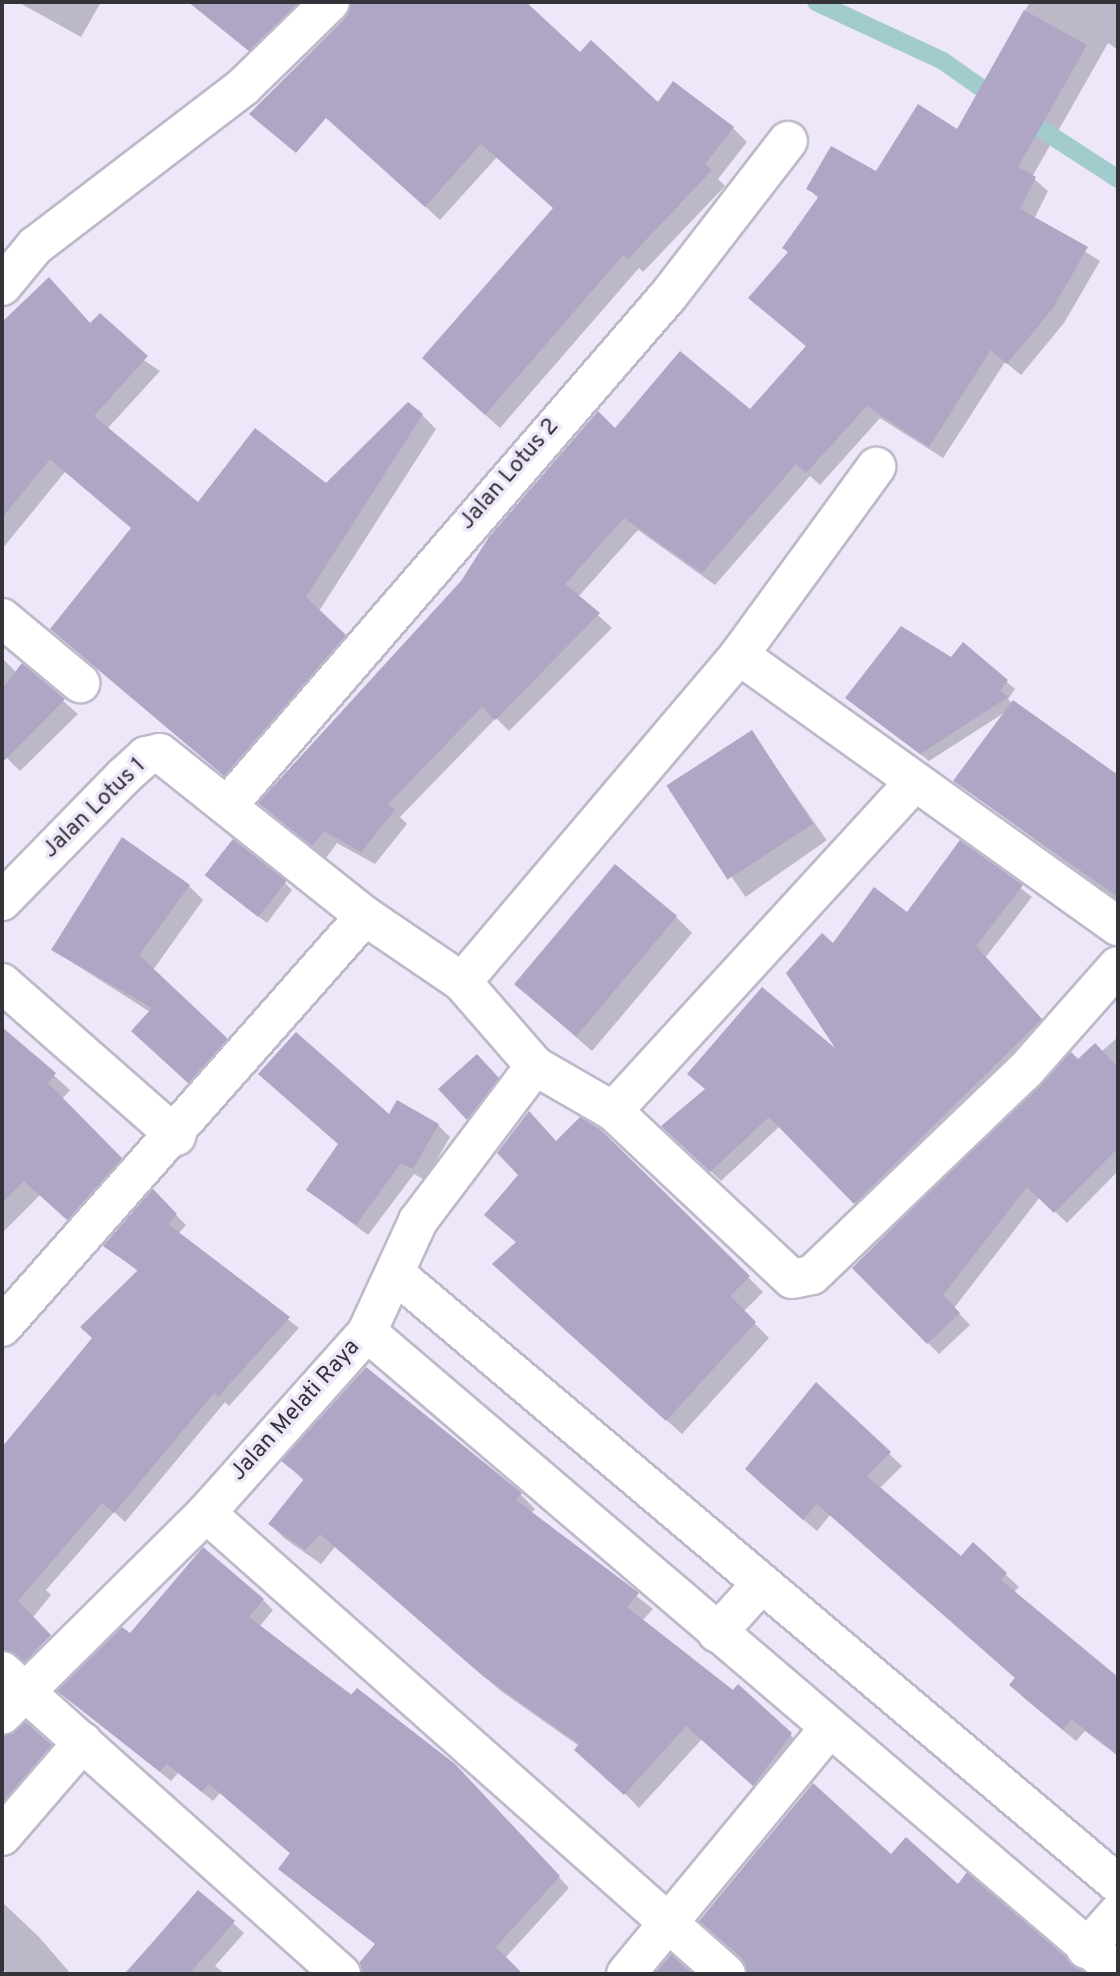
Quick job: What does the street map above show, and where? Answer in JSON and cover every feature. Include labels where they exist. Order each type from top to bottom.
[{"type":"street","points":[[2,286],[35,246],[244,86],[330,2]]},
{"type":"street","name":"Jalan Lotus 2","points":[[227,806],[668,296],[788,141]]},
{"type":"street","points":[[463,982],[739,655],[876,467]]},
{"type":"street","points":[[2,618],[80,683]]},
{"type":"street","points":[[739,655],[914,783],[1118,926]]},
{"type":"street","name":"Jalan Lotus 1","points":[[2,901],[146,756],[160,753],[227,806]]},
{"type":"street","points":[[613,1111],[914,783]]},
{"type":"street","points":[[227,806],[365,916],[463,982],[536,1066],[613,1111],[792,1279],[804,1278],[1026,1071],[1118,966]]},
{"type":"street","points":[[2,1327],[176,1136],[365,916]]},
{"type":"street","points":[[2,983],[176,1136]]},
{"type":"street","name":"Jalan Melati Raya","points":[[10,1693],[205,1513],[366,1332],[398,1276],[418,1221],[536,1066]]},
{"type":"street","points":[[398,1276],[1118,1884]]},
{"type":"street","points":[[366,1332],[1086,1949],[1118,1973]]},
{"type":"street","points":[[205,1513],[726,1974]]},
{"type":"street","points":[[717,1633],[762,1583]]},
{"type":"street","points":[[10,1693],[83,1742],[341,1974]]},
{"type":"street","points":[[626,1974],[830,1729]]},
{"type":"street","points":[[2,1836],[83,1742]]},
{"type":"street","points":[[1086,1949],[1118,1913]]},
{"type":"building","points":[[189,2],[299,2],[249,51]]},
{"type":"building","points":[[351,2],[526,2],[580,52],[591,40],[658,102],[673,81],[734,127],[705,164],[712,170],[628,259],[623,255],[485,415],[422,358],[553,208],[481,144],[425,207],[326,118],[296,153],[249,114],[345,18]]},
{"type":"building","points":[[1024,10],[1087,45],[1018,167],[1036,177],[1020,209],[1088,247],[1053,308],[1007,364],[991,350],[929,447],[867,406],[806,473],[796,464],[702,573],[624,518],[565,584],[600,613],[495,720],[482,707],[388,804],[395,810],[361,852],[324,831],[312,846],[258,803],[461,581],[489,537],[598,411],[615,428],[680,351],[750,409],[806,346],[748,298],[788,252],[782,248],[819,196],[806,189],[831,146],[876,171],[918,104],[957,129]]},
{"type":"building","points":[[49,277],[90,323],[100,313],[148,356],[94,416],[198,502],[255,428],[326,483],[408,402],[423,414],[306,597],[346,635],[224,776],[50,629],[131,528],[50,459],[2,518],[2,322]]},
{"type":"building","points":[[901,626],[951,657],[963,642],[1008,680],[1000,691],[1008,697],[920,754],[845,698]]},
{"type":"building","points":[[22,663],[65,699],[2,763],[2,689]]},
{"type":"building","points":[[1013,700],[1118,775],[1118,897],[953,781]]},
{"type":"building","points":[[752,730],[813,824],[727,879],[666,786]]},
{"type":"building","points":[[122,837],[190,885],[139,955],[228,1039],[188,1083],[131,1031],[152,1008],[51,950]]},
{"type":"building","points":[[233,839],[287,881],[258,917],[205,875]]},
{"type":"building","points":[[960,840],[1023,885],[976,946],[1042,1019],[854,1204],[769,1117],[710,1172],[661,1126],[705,1089],[687,1074],[762,987],[835,1048],[786,973],[822,933],[833,943],[874,887],[907,912]]},
{"type":"building","points":[[615,864],[677,916],[576,1036],[514,984]]},
{"type":"building","points":[[2,1027],[56,1073],[48,1083],[122,1158],[67,1220],[24,1181],[2,1203]]},
{"type":"building","points":[[296,1032],[389,1114],[397,1100],[439,1124],[413,1169],[401,1163],[356,1225],[306,1190],[338,1144],[258,1074]]},
{"type":"building","points":[[1095,1043],[1118,1067],[1118,1148],[1054,1213],[1027,1187],[943,1295],[960,1313],[927,1344],[852,1268],[1071,1052],[1078,1059]]},
{"type":"building","points":[[477,1054],[499,1078],[467,1120],[438,1089]]},
{"type":"building","points":[[529,1111],[556,1141],[580,1117],[600,1129],[750,1276],[730,1296],[756,1322],[666,1421],[492,1264],[516,1242],[484,1215],[518,1175],[497,1153]]},
{"type":"building","points":[[153,1189],[177,1214],[168,1224],[290,1317],[218,1397],[214,1393],[114,1513],[102,1503],[18,1601],[51,1635],[25,1662],[2,1650],[2,1447],[92,1338],[80,1327],[138,1270],[103,1246]]},
{"type":"building","points":[[366,1367],[522,1493],[516,1500],[639,1593],[627,1607],[733,1690],[738,1684],[792,1733],[753,1786],[686,1726],[624,1795],[574,1750],[579,1744],[484,1677],[320,1534],[305,1550],[268,1524],[304,1479],[281,1461]]},
{"type":"building","points":[[816,1382],[891,1452],[867,1476],[961,1556],[973,1542],[1007,1573],[1001,1580],[1118,1677],[1118,1755],[1071,1719],[1063,1730],[1009,1685],[1015,1678],[817,1504],[803,1520],[745,1469]]},
{"type":"building","points":[[203,1547],[264,1599],[249,1617],[351,1695],[357,1688],[455,1764],[560,1876],[496,1947],[523,1974],[362,1974],[359,1963],[375,1944],[278,1869],[290,1853],[209,1784],[202,1792],[167,1764],[160,1772],[57,1691],[122,1627],[130,1633]]},
{"type":"building","points":[[26,1722],[52,1745],[2,1803],[2,1736]]},
{"type":"building","points":[[813,1783],[891,1854],[906,1837],[958,1884],[967,1872],[1086,1974],[747,1974],[741,1958],[699,1921]]},
{"type":"building","points":[[198,1890],[235,1921],[189,1974],[125,1974]]},
{"type":"building","points":[[671,1954],[693,1974],[654,1974]]},
{"type":"waterway","points":[[816,2],[943,61],[998,100]]},
{"type":"waterway","points":[[1021,116],[1118,179]]}]
